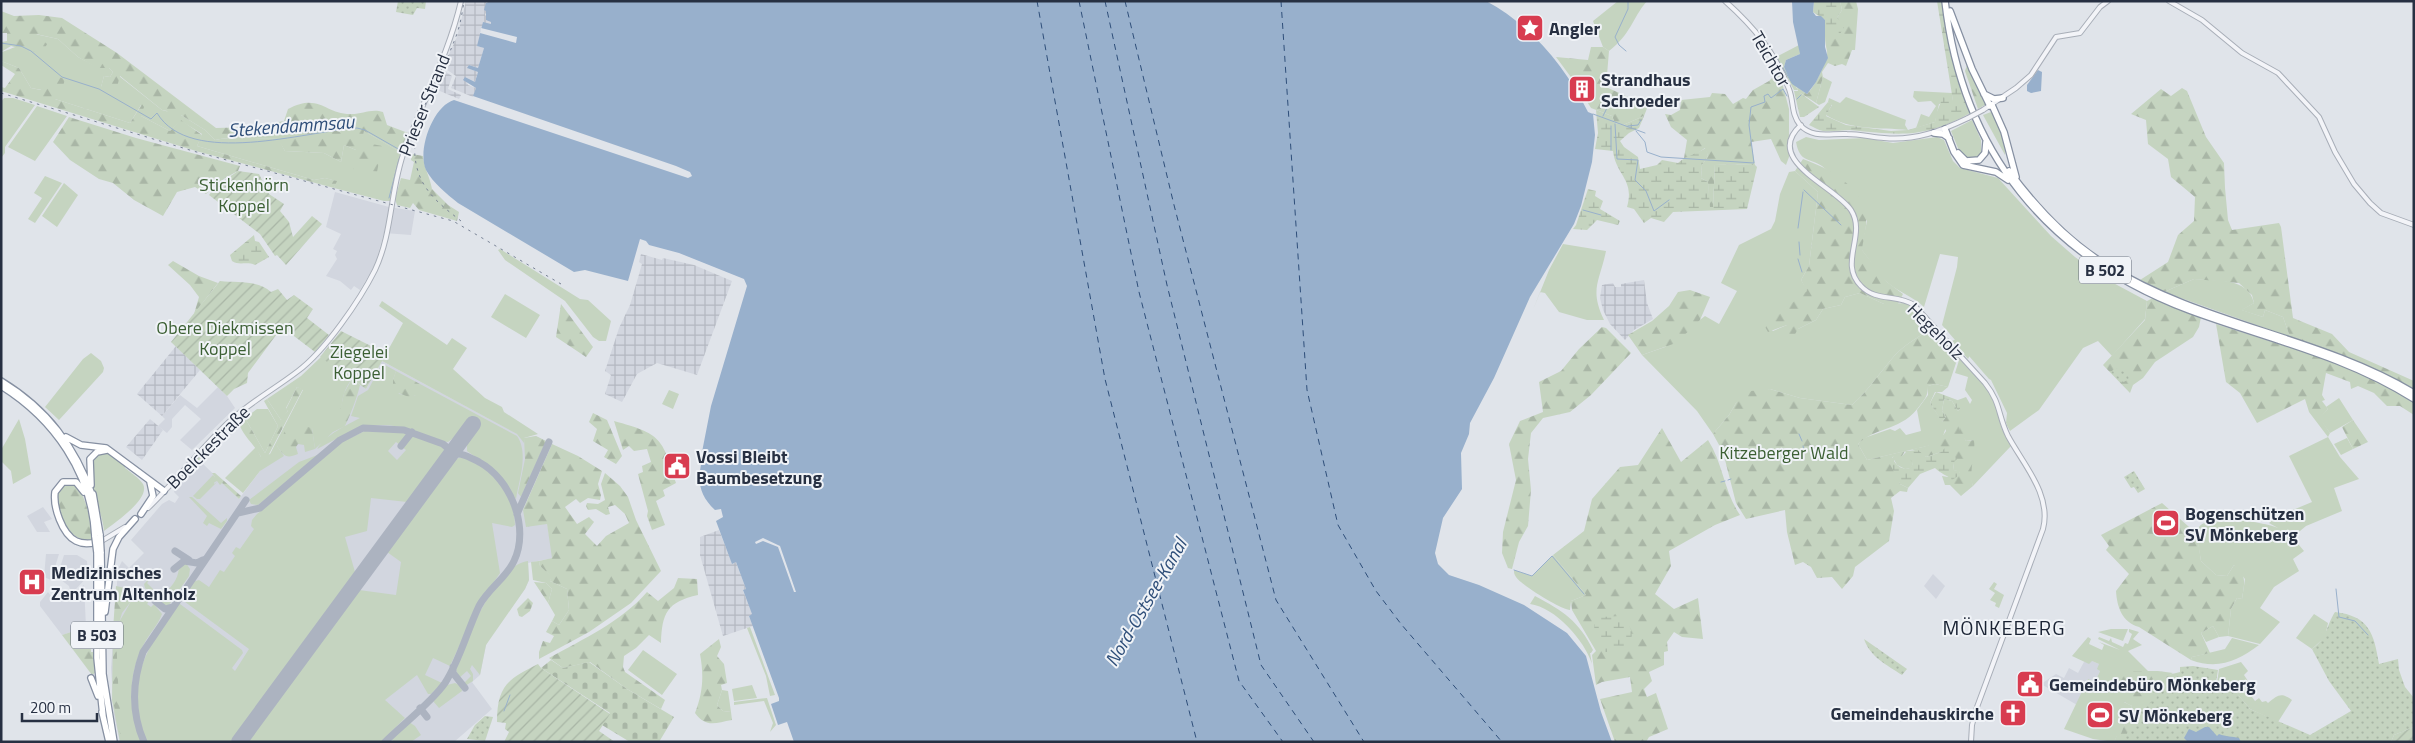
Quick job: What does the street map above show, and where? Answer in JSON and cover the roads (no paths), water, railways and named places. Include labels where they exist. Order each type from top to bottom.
[{"type":"highway","name":"B 502","points":[[1947,1],[1960,42],[2004,132],[2012,168],[2021,188]]},
{"type":"highway","name":"B 502","points":[[1947,1],[1954,53],[1964,89],[1985,138],[2014,185],[2052,228],[2098,265],[2161,299],[2344,364],[2377,378],[2414,399]]},
{"type":"highway","name":"B 502","points":[[1950,11],[1957,52],[1979,118],[2001,159],[2021,188],[2064,234],[2107,266],[2163,295],[2222,320],[2338,357],[2379,374],[2414,393]]},
{"type":"highway","points":[[1984,93],[1994,99],[2003,98]]},
{"type":"highway","name":"B 502","points":[[1946,128],[1954,152],[1963,165],[1996,172],[2014,185]]},
{"type":"highway","points":[[1946,128],[1957,151],[1966,161],[1973,162],[1983,157],[1986,146],[1985,138]]},
{"type":"highway","points":[[1934,133],[1943,134],[1949,138]]},
{"type":"highway","name":"B 503","points":[[1,381],[32,402],[60,432],[79,462],[91,498],[98,536],[105,697],[114,742]]},
{"type":"highway","name":"B 503","points":[[1,386],[29,406],[56,433],[75,463],[91,498]]},
{"type":"highway","name":"B 503","points":[[60,432],[77,444],[101,446],[114,452]]},
{"type":"highway","points":[[91,498],[90,459],[99,451],[114,452],[164,491]]},
{"type":"highway","points":[[141,514],[153,496],[150,480]]},
{"type":"highway","name":"B 503","points":[[91,498],[82,487],[72,481],[60,484],[54,495],[60,519],[71,538],[83,544],[100,542]]},
{"type":"highway","points":[[102,646],[114,546],[135,519]]},
{"type":"highway","name":"B 503","points":[[99,553],[97,658],[103,716],[109,742]]},
{"type":"highway","points":[[91,678],[103,716]]},
{"type":"street","name":"Prieser Strand","points":[[317,354],[337,329],[373,273],[381,256],[404,150],[453,36],[461,1]]},
{"type":"street","name":"Teichtor","points":[[1725,1],[1765,41],[1790,90],[1794,114],[1801,125]]},
{"type":"street","points":[[1801,125],[1812,133],[1825,135],[1848,134],[1896,139],[1934,133],[1968,118],[2003,98],[2037,68],[2050,43],[2056,37],[2080,33],[2108,1]]},
{"type":"street","points":[[2169,1],[2202,20],[2242,53],[2278,73],[2319,117],[2334,152],[2354,184],[2370,203],[2381,213],[2414,225]]},
{"type":"street","name":"Hegeholz","points":[[1801,125],[1791,138],[1790,149],[1793,159],[1800,168],[1841,199],[1851,210],[1855,220],[1856,232],[1850,262],[1856,281],[1873,295],[1905,300],[1918,309],[1992,392],[2008,435],[2026,464],[2039,492],[2046,516],[2043,529],[1977,707],[1971,732],[1971,742]]},
{"type":"street","name":"Boelckestraße","points":[[100,542],[141,514],[232,420],[256,399],[299,371],[317,354]]},
{"type":"water","name":"Nord-Ostsee-Kanal","points":[[491,1],[1486,1],[1502,11],[1518,22],[1545,48],[1569,79],[1588,112],[1593,114],[1595,135],[1592,162],[1581,206],[1574,224],[1530,297],[1494,378],[1470,423],[1469,434],[1461,453],[1462,489],[1443,518],[1435,553],[1438,564],[1449,575],[1479,585],[1524,605],[1567,633],[1586,656],[1601,712],[1612,742],[794,742],[787,722],[778,725],[771,704],[779,701],[779,698],[749,616],[752,614],[743,590],[746,589],[736,562],[732,564],[716,521],[723,517],[721,509],[715,510],[706,499],[700,481],[702,460],[707,458],[704,452],[702,452],[711,406],[747,286],[744,279],[679,253],[649,245],[646,241],[640,239],[628,281],[585,270],[574,272],[458,203],[436,184],[426,170],[424,161],[425,141],[440,111],[446,104],[454,100],[688,178],[692,176],[690,172],[676,166],[473,96],[476,88],[463,80],[465,77],[475,82],[478,72],[467,68],[469,65],[478,68],[484,48],[477,46],[483,22],[491,24],[491,22],[486,20],[486,11],[484,10],[486,3]]},
{"type":"water","points":[[1792,1],[1814,1],[1813,12],[1816,16],[1821,16],[1825,20],[1825,47],[1828,58],[1816,82],[1807,94],[1792,84],[1784,67],[1786,60],[1800,54],[1793,22]]},
{"type":"water","points":[[2038,70],[2042,72],[2041,91],[2031,93],[2027,91],[2027,85]]},
{"type":"water","points":[[2215,529],[2233,529],[2238,533],[2230,541],[2216,537],[2212,532]]},
{"type":"water","points":[[2209,727],[2217,736],[2219,734],[2239,738],[2241,742],[2188,742],[2184,738],[2189,729],[2196,732]]},
{"type":"waterway","points":[[1626,51],[1619,45],[1615,37],[1628,9],[1628,1]]},
{"type":"waterway","name":"Stekendammsau","points":[[1,43],[21,46],[31,51],[62,77],[99,89],[151,119],[157,113],[173,130],[195,139],[221,143],[250,142],[357,128],[365,130],[400,150]]},
{"type":"waterway","points":[[1777,58],[1792,83]]},
{"type":"waterway","points":[[1636,131],[1645,142],[1647,152],[1661,157],[1754,163],[1749,125],[1751,107],[1765,102],[1764,96],[1768,94],[1771,98],[1783,89],[1787,96]]},
{"type":"waterway","points":[[1797,99],[1801,95]]},
{"type":"waterway","points":[[1603,116],[1607,108]]},
{"type":"waterway","points":[[1593,114],[1645,133]]},
{"type":"waterway","points":[[1628,126],[1638,125],[1641,120]]},
{"type":"waterway","points":[[1615,124],[1617,159],[1638,160],[1635,180],[1646,191],[1654,211],[1669,200]]},
{"type":"waterway","points":[[1611,126],[1611,150]]},
{"type":"waterway","points":[[389,198],[399,159]]},
{"type":"waterway","points":[[1804,190],[1841,225]]},
{"type":"waterway","points":[[1798,228],[1803,192]]},
{"type":"waterway","points":[[1583,210],[1601,215]]},
{"type":"waterway","points":[[1799,242],[1800,255]]},
{"type":"waterway","points":[[1798,259],[1802,272]]},
{"type":"waterway","points":[[1799,434],[1802,441]]},
{"type":"waterway","points":[[1803,446],[1804,450]]},
{"type":"waterway","points":[[1721,482],[1725,481]]},
{"type":"waterway","points":[[1514,570],[1532,576],[1552,556],[1584,594]]},
{"type":"waterway","points":[[2336,589],[2339,617],[2355,621],[2368,635]]},
{"type":"waterway","points":[[504,711],[510,695]]},
{"type":"railway","points":[[461,221],[435,199],[423,183],[416,165],[415,146],[417,128],[423,110],[457,34],[464,1]]},
{"type":"railway","points":[[1,93],[193,151],[453,221],[561,284]]},
{"type":"place","name":"Angler","points":[[1530,28]]},
{"type":"place","name":"Strandhaus Schroeder","points":[[1582,89]]},
{"type":"place","name":"Vossi Bleibt Baumbesetzung","points":[[677,466]]},
{"type":"place","name":"Bogenschützen SV Mönkeberg","points":[[2166,523]]},
{"type":"place","name":"Medizinisches Zentrum Altenholz","points":[[32,582]]},
{"type":"place","name":"Gemeindebüro Mönkeberg","points":[[2030,684]]},
{"type":"place","name":"Gemeindehauskirche","points":[[2013,713]]},
{"type":"place","name":"SV Mönkeberg","points":[[2100,715]]},
{"type":"district","name":"MÖNKEBERG","points":[[2004,627]]},
{"type":"park label","name":"Stickenhörn Koppel","points":[[244,194]]},
{"type":"park label","name":"Obere Diekmissen Koppel","points":[[225,337]]},
{"type":"park label","name":"Ziegelei Koppel","points":[[359,361]]},
{"type":"park label","name":"Kitzeberger Wald","points":[[1784,452]]}]
